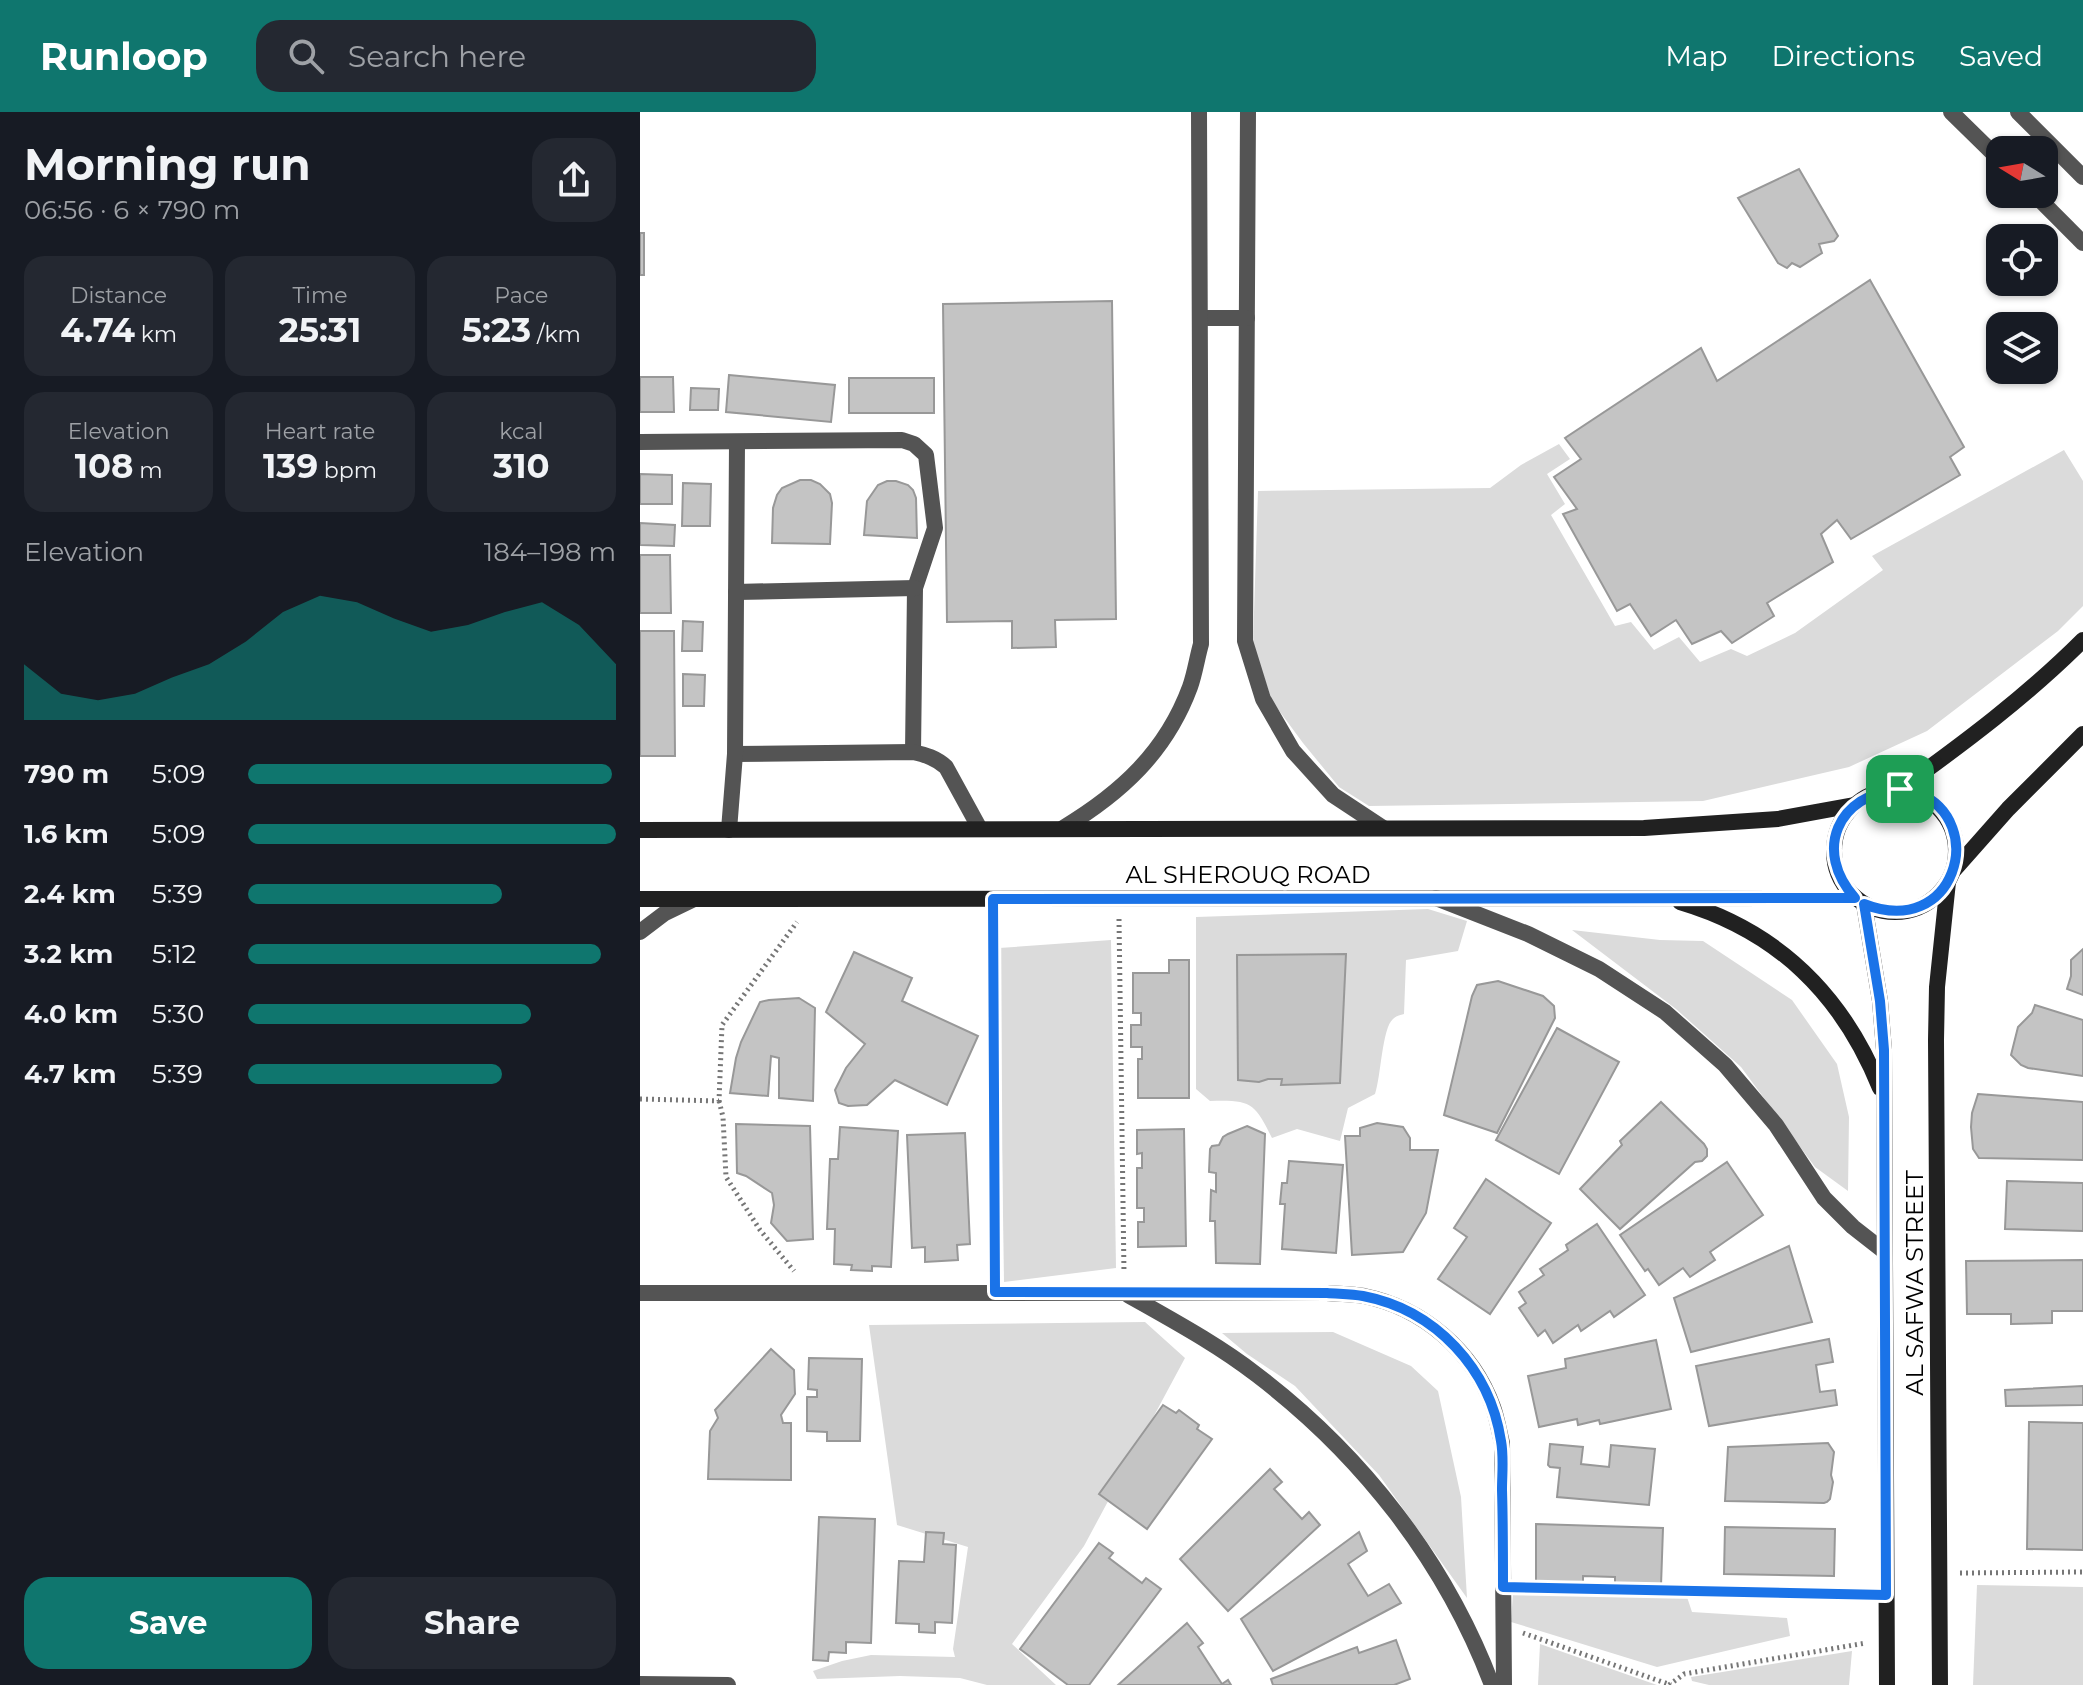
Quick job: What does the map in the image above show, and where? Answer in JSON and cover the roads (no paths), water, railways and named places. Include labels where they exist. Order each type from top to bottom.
[{"type":"street","points":[[1063,828],[1097,808],[1127,783],[1153,754],[1175,721],[1191,686],[1201,644],[1199,112]]},
{"type":"street","points":[[1248,112],[1245,641],[1263,699],[1293,751],[1333,795],[1383,828]]},
{"type":"street","points":[[1951,112],[1986,146]]},
{"type":"street","points":[[2018,112],[2083,177]]},
{"type":"street","points":[[2048,208],[2083,243]]},
{"type":"street","points":[[1201,318],[1247,318]]},
{"type":"street","points":[[640,442],[902,440],[914,444],[926,455],[935,528],[915,588],[913,752]]},
{"type":"street","points":[[729,830],[735,754],[737,443]]},
{"type":"street","points":[[736,592],[915,588]]},
{"type":"street","points":[[1900,789],[2006,709],[2083,640]]},
{"type":"street","points":[[1951,877],[1956,852],[1954,834],[1947,817],[1934,803],[1918,793],[1900,789],[1875,793],[1854,805],[1843,818],[1836,835],[1834,852],[1836,869],[1844,885],[1860,901],[1879,910],[1911,911],[1938,895],[2008,809],[2083,734]]},
{"type":"street","points":[[735,754],[913,752],[938,760],[946,767],[980,829]]},
{"type":"street","name":"AL SHEROUQ ROAD","points":[[640,830],[1644,828],[1778,819],[1854,805]]},
{"type":"street","name":"AL SAFWA STREET","points":[[1940,1685],[1936,1040],[1937,987],[1951,877]]},
{"type":"street","points":[[1435,898],[1528,934],[1599,969],[1665,1012],[1725,1065],[1776,1125],[1824,1198],[1853,1227],[1885,1252]]},
{"type":"street","points":[[1663,898],[1705,910],[1747,929],[1784,954],[1817,984],[1845,1019],[1868,1058],[1885,1100]]},
{"type":"street","name":"AL SHEROUQ ROAD","points":[[640,899],[1663,898],[1860,901]]},
{"type":"street","points":[[640,932],[665,913],[694,899]]},
{"type":"street","name":"AL SAFWA STREET","points":[[1860,901],[1880,1001],[1885,1100],[1887,1685]]},
{"type":"street","points":[[640,1293],[1327,1293],[1363,1296],[1397,1306],[1429,1323],[1456,1347],[1478,1375],[1494,1408],[1502,1443],[1504,1685]]},
{"type":"street","points":[[1124,1293],[1211,1342],[1297,1406],[1337,1443],[1389,1504],[1436,1570],[1462,1617],[1492,1685]]},
{"type":"street","points":[[640,1684],[728,1685]]}]
